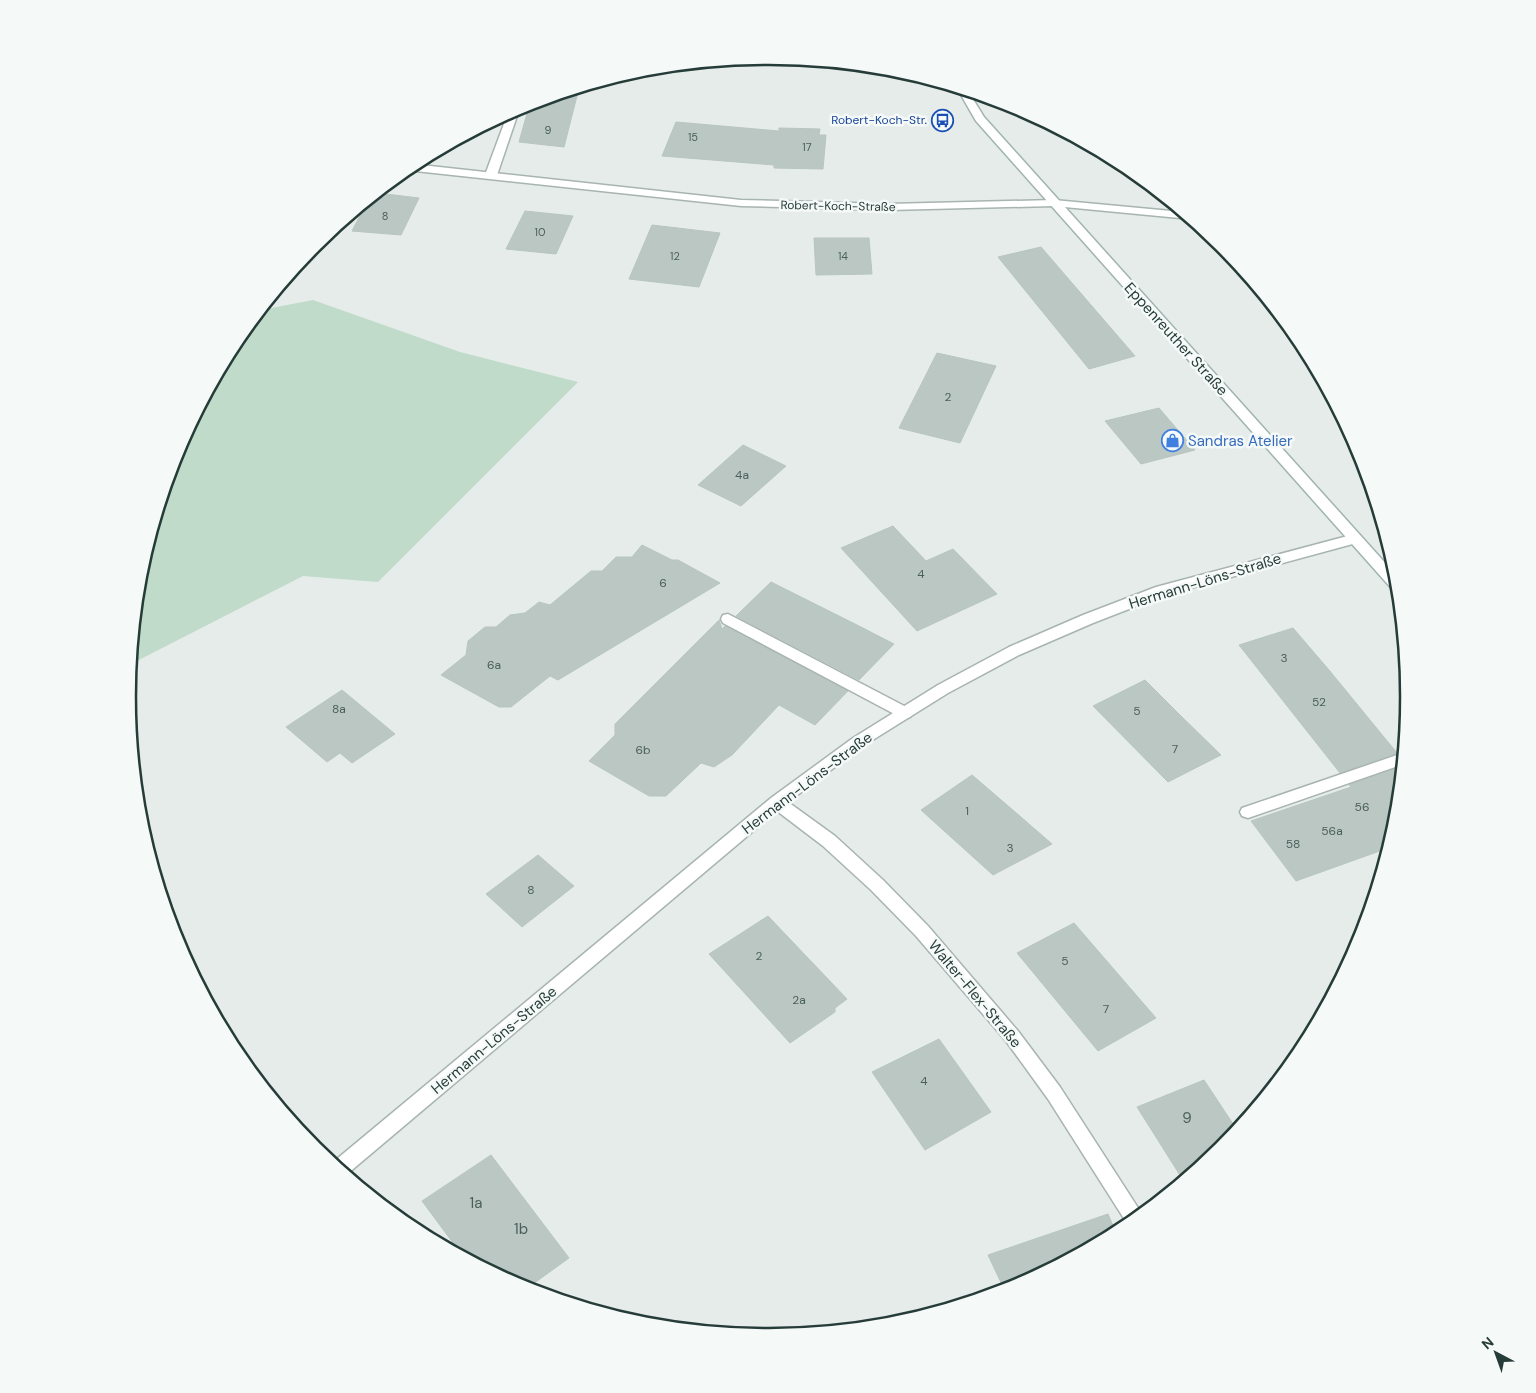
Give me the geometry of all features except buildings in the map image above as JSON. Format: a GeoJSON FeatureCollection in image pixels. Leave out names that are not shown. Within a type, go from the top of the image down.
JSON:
{"type":"FeatureCollection","features":[{"type":"Feature","properties":{"kind":"street","name":"Eppenreuther Straße"},"geometry":{"type":"LineString","coordinates":[[966,98],[980,120],[1387,574]]}},
{"type":"Feature","properties":{"kind":"street"},"geometry":{"type":"LineString","coordinates":[[491,175],[510,120]]}},
{"type":"Feature","properties":{"kind":"street","name":"Robert-Koch-Straße"},"geometry":{"type":"LineString","coordinates":[[422,168],[741,203],[889,207],[1054,203],[1176,215]]}},
{"type":"Feature","properties":{"kind":"street","name":"Hermann-Löns-Straße"},"geometry":{"type":"LineString","coordinates":[[345,1164],[777,802],[858,742],[943,689],[1014,651],[1088,619],[1161,591],[1355,539]]}},
{"type":"Feature","properties":{"kind":"street"},"geometry":{"type":"LineString","coordinates":[[728,619],[905,713]]}},
{"type":"Feature","properties":{"kind":"street"},"geometry":{"type":"LineString","coordinates":[[1248,812],[1396,761]]}},
{"type":"Feature","properties":{"kind":"street","name":"Walter-Flex-Straße"},"geometry":{"type":"LineString","coordinates":[[777,802],[829,841],[877,885],[922,931],[1012,1036],[1054,1093],[1131,1213]]}},
{"type":"Feature","properties":{"kind":"green space"},"geometry":{"type":"Polygon","coordinates":[[[313,300],[460,352],[578,382],[378,582],[303,576],[138,661],[142,614],[149,573],[158,533],[170,494],[202,417],[221,381],[270,308],[313,300]]]}},
{"type":"Feature","properties":{"kind":"place","name":"Robert-Koch-Str."},"geometry":{"type":"Point","coordinates":[943,120]}},
{"type":"Feature","properties":{"kind":"place","name":"Sandras Atelier"},"geometry":{"type":"Point","coordinates":[1172,441]}}]}
